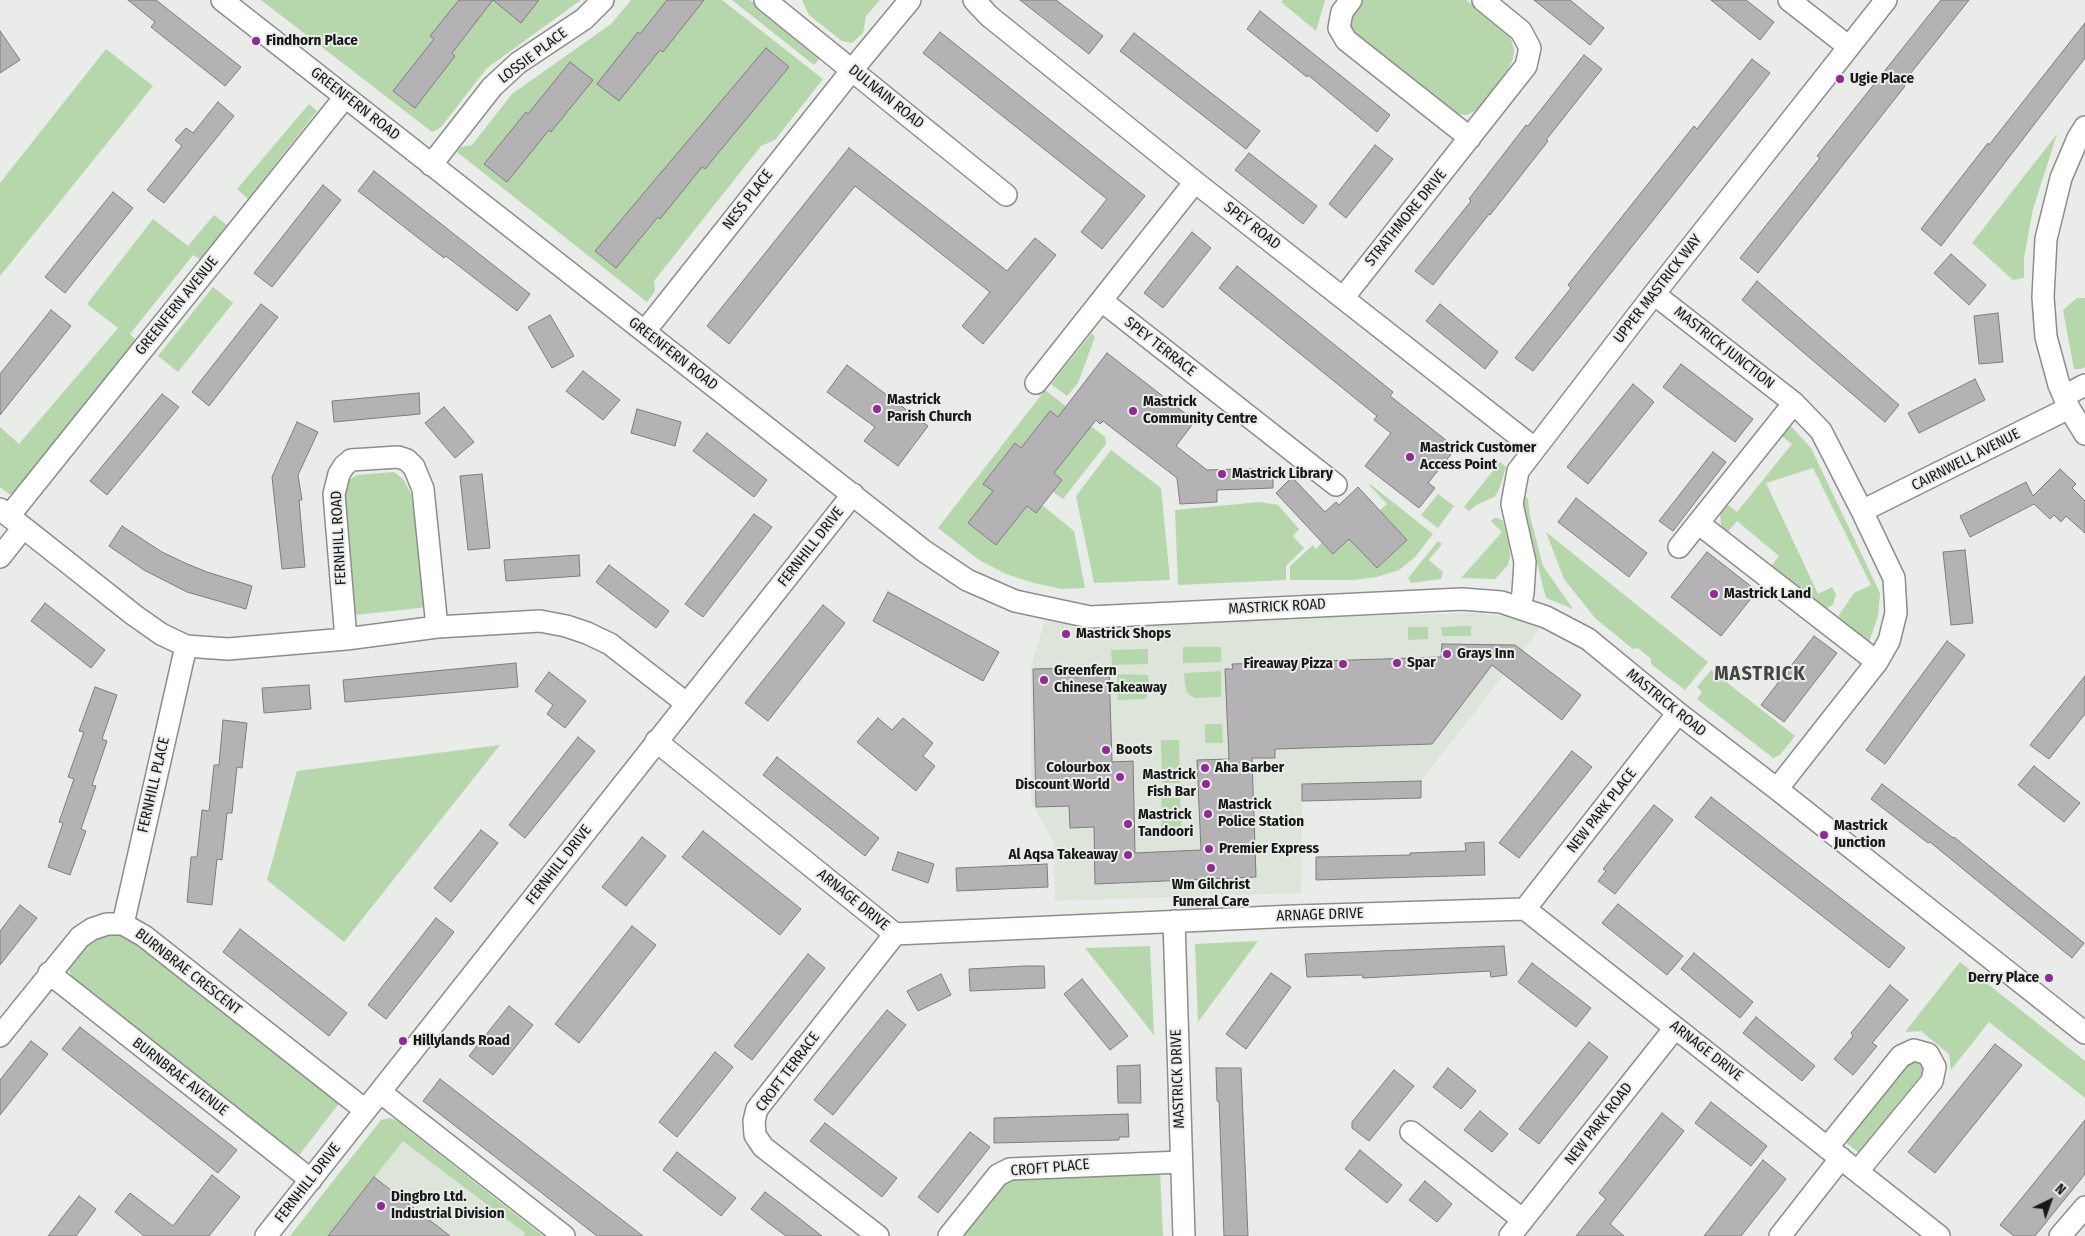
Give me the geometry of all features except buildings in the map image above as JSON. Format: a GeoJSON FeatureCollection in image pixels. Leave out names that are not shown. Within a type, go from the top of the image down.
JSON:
{"type":"FeatureCollection","features":[{"type":"Feature","properties":{"kind":"street","name":"GREENFERN ROAD"},"geometry":{"type":"LineString","coordinates":[[222,0],[949,569],[967,580],[1015,601],[1090,617],[1164,614]]}},
{"type":"Feature","properties":{"kind":"street","name":"LOSSIE PLACE"},"geometry":{"type":"LineString","coordinates":[[431,165],[492,87],[518,63],[584,19],[602,0]]}},
{"type":"Feature","properties":{"kind":"street","name":"DULNAIN ROAD"},"geometry":{"type":"LineString","coordinates":[[765,0],[1006,195]]}},
{"type":"Feature","properties":{"kind":"street","name":"NESS PLACE"},"geometry":{"type":"LineString","coordinates":[[644,331],[910,0]]}},
{"type":"Feature","properties":{"kind":"street","name":"SPEY ROAD"},"geometry":{"type":"LineString","coordinates":[[974,0],[989,16],[1195,182],[1534,448]]}},
{"type":"Feature","properties":{"kind":"street"},"geometry":{"type":"LineString","coordinates":[[1351,0],[1342,12],[1339,28],[1346,40],[1470,138]]}},
{"type":"Feature","properties":{"kind":"street","name":"STRATHMORE DRIVE"},"geometry":{"type":"LineString","coordinates":[[1343,298],[1526,66],[1530,48],[1521,32],[1483,0]]}},
{"type":"Feature","properties":{"kind":"street"},"geometry":{"type":"LineString","coordinates":[[1790,0],[1849,47]]}},
{"type":"Feature","properties":{"kind":"street","name":"UPPER MASTRICK WAY"},"geometry":{"type":"LineString","coordinates":[[1520,608],[1525,562],[1512,504],[1518,471],[1654,294],[1886,0]]}},
{"type":"Feature","properties":{"kind":"street","name":"GREENFERN AVENUE"},"geometry":{"type":"LineString","coordinates":[[11,518],[345,96]]}},
{"type":"Feature","properties":{"kind":"street"},"geometry":{"type":"LineString","coordinates":[[2076,415],[2046,337],[2043,297],[2046,239],[2061,178],[2078,138],[2085,127]]}},
{"type":"Feature","properties":{"kind":"street"},"geometry":{"type":"LineString","coordinates":[[1036,383],[1195,182]]}},
{"type":"Feature","properties":{"kind":"street","name":"MASTRICK JUNCTION"},"geometry":{"type":"LineString","coordinates":[[1654,294],[1794,403],[1821,431],[1894,578],[1896,612],[1889,641],[1877,662],[1777,789]]}},
{"type":"Feature","properties":{"kind":"street","name":"SPEY TERRACE"},"geometry":{"type":"LineString","coordinates":[[1102,301],[1336,486]]}},
{"type":"Feature","properties":{"kind":"street","name":"CAIRNWELL AVENUE"},"geometry":{"type":"LineString","coordinates":[[1862,511],[2076,415],[2085,385]]}},
{"type":"Feature","properties":{"kind":"street"},"geometry":{"type":"LineString","coordinates":[[1679,547],[1794,403]]}},
{"type":"Feature","properties":{"kind":"street","name":"FERNHILL ROAD"},"geometry":{"type":"LineString","coordinates":[[346,639],[334,494],[339,474],[351,460],[398,456],[407,460],[414,467],[423,489],[437,627]]}},
{"type":"Feature","properties":{"kind":"street","name":"FERNHILL DRIVE"},"geometry":{"type":"LineString","coordinates":[[266,1236],[853,494]]}},
{"type":"Feature","properties":{"kind":"street"},"geometry":{"type":"LineString","coordinates":[[0,557],[11,518],[134,616],[161,634],[186,646],[228,650],[346,639],[437,627],[540,621],[566,626],[610,644],[686,704]]}},
{"type":"Feature","properties":{"kind":"street"},"geometry":{"type":"LineString","coordinates":[[1698,522],[1877,662]]}},
{"type":"Feature","properties":{"kind":"street","name":"MASTRICK ROAD"},"geometry":{"type":"LineString","coordinates":[[1164,614],[1462,599],[1501,602],[1546,617],[1580,634],[2085,1033]]}},
{"type":"Feature","properties":{"kind":"street","name":"FERNHILL PLACE"},"geometry":{"type":"LineString","coordinates":[[122,924],[186,646]]}},
{"type":"Feature","properties":{"kind":"street","name":"NEW PARK PLACE"},"geometry":{"type":"LineString","coordinates":[[1525,909],[1678,713]]}},
{"type":"Feature","properties":{"kind":"street","name":"ARNAGE DRIVE"},"geometry":{"type":"LineString","coordinates":[[656,741],[895,934],[1448,910],[1525,909],[1939,1236]]}},
{"type":"Feature","properties":{"kind":"street","name":"MASTRICK DRIVE"},"geometry":{"type":"LineString","coordinates":[[1174,922],[1184,1236]]}},
{"type":"Feature","properties":{"kind":"street","name":"BURNBRAE CRESCENT"},"geometry":{"type":"LineString","coordinates":[[0,1036],[80,937],[92,929],[107,924],[122,924],[144,936],[365,1110]]}},
{"type":"Feature","properties":{"kind":"street","name":"CROFT TERRACE"},"geometry":{"type":"LineString","coordinates":[[878,1236],[763,1147],[756,1135],[754,1121],[756,1109],[895,934]]}},
{"type":"Feature","properties":{"kind":"street","name":"BURNBRAE AVENUE"},"geometry":{"type":"LineString","coordinates":[[50,973],[310,1180]]}},
{"type":"Feature","properties":{"kind":"street","name":"NEW PARK ROAD"},"geometry":{"type":"LineString","coordinates":[[1510,1236],[1675,1028]]}},
{"type":"Feature","properties":{"kind":"street"},"geometry":{"type":"LineString","coordinates":[[1780,1236],[1834,1153],[1902,1056],[1914,1050],[1928,1054],[1935,1067],[1932,1081],[1858,1172]]}},
{"type":"Feature","properties":{"kind":"street"},"geometry":{"type":"LineString","coordinates":[[380,1092],[564,1236]]}},
{"type":"Feature","properties":{"kind":"street"},"geometry":{"type":"LineString","coordinates":[[1412,1132],[1524,1220]]}},
{"type":"Feature","properties":{"kind":"street","name":"CROFT PLACE"},"geometry":{"type":"LineString","coordinates":[[949,1236],[998,1175],[1010,1169],[1181,1162]]}},
{"type":"Feature","properties":{"kind":"street"},"geometry":{"type":"LineString","coordinates":[[2060,1236],[2085,1207]]}},
{"type":"Feature","properties":{"kind":"shaded area"},"geometry":{"type":"Polygon","coordinates":[[[1473,613],[1510,617],[1540,628],[1421,781],[1302,784],[1301,893],[1055,901],[1054,842],[1031,802],[1031,667],[1045,620],[1101,631],[1126,630],[1182,621],[1473,613]]]}},
{"type":"Feature","properties":{"kind":"shaded area"},"geometry":{"type":"Polygon","coordinates":[[[410,1132],[543,1236],[328,1236],[410,1132]]]}},
{"type":"Feature","properties":{"kind":"green space"},"geometry":{"type":"Polygon","coordinates":[[[261,0],[581,0],[487,68],[441,127],[432,132],[261,0]]]}},
{"type":"Feature","properties":{"kind":"green space"},"geometry":{"type":"Polygon","coordinates":[[[631,0],[722,0],[823,79],[775,140],[761,146],[654,281],[655,291],[647,302],[457,152],[461,147],[472,145],[512,94],[611,24],[631,0]]]}},
{"type":"Feature","properties":{"kind":"green space"},"geometry":{"type":"Polygon","coordinates":[[[732,0],[750,0],[821,57],[814,65],[732,0]]]}},
{"type":"Feature","properties":{"kind":"green space"},"geometry":{"type":"Polygon","coordinates":[[[802,0],[880,0],[866,16],[863,33],[852,43],[842,41],[809,15],[802,0]]]}},
{"type":"Feature","properties":{"kind":"green space"},"geometry":{"type":"Polygon","coordinates":[[[1283,0],[1325,0],[1316,31],[1281,2],[1283,0]]]}},
{"type":"Feature","properties":{"kind":"green space"},"geometry":{"type":"Polygon","coordinates":[[[1361,0],[1466,0],[1510,36],[1514,49],[1513,59],[1508,69],[1477,110],[1467,115],[1455,114],[1355,34],[1349,23],[1352,11],[1361,0]]]}},
{"type":"Feature","properties":{"kind":"green space"},"geometry":{"type":"Polygon","coordinates":[[[106,49],[153,86],[0,276],[0,183],[106,49]]]}},
{"type":"Feature","properties":{"kind":"green space"},"geometry":{"type":"Polygon","coordinates":[[[309,104],[317,111],[248,199],[237,189],[309,104]]]}},
{"type":"Feature","properties":{"kind":"green space"},"geometry":{"type":"Polygon","coordinates":[[[2057,134],[2033,209],[2024,258],[2024,278],[2013,280],[1972,243],[2057,134]]]}},
{"type":"Feature","properties":{"kind":"green space"},"geometry":{"type":"Polygon","coordinates":[[[214,215],[227,225],[201,260],[193,255],[130,334],[137,341],[19,494],[9,494],[0,487],[0,427],[19,444],[118,328],[87,304],[153,219],[188,246],[214,215]]]}},
{"type":"Feature","properties":{"kind":"green space"},"geometry":{"type":"Polygon","coordinates":[[[213,287],[233,303],[178,372],[158,356],[213,287]]]}},
{"type":"Feature","properties":{"kind":"green space"},"geometry":{"type":"Polygon","coordinates":[[[2077,298],[2085,298],[2085,367],[2081,369],[2074,369],[2063,310],[2077,298]]]}},
{"type":"Feature","properties":{"kind":"green space"},"geometry":{"type":"Polygon","coordinates":[[[1092,333],[1095,337],[1078,383],[1067,396],[1051,384],[1092,333]]]}},
{"type":"Feature","properties":{"kind":"green space"},"geometry":{"type":"Polygon","coordinates":[[[1045,390],[1105,437],[1106,444],[1063,499],[1053,492],[1062,480],[1054,473],[1083,436],[1050,411],[1021,448],[1015,443],[983,484],[993,491],[968,523],[996,545],[1027,506],[1042,505],[1074,531],[1085,588],[1062,589],[1006,574],[979,560],[938,528],[1045,390]]]}},
{"type":"Feature","properties":{"kind":"green space"},"geometry":{"type":"Polygon","coordinates":[[[1789,424],[1811,448],[1880,593],[1878,616],[1869,642],[1860,639],[1841,623],[1839,615],[1854,593],[1871,585],[1813,468],[1766,483],[1818,594],[1832,587],[1836,594],[1833,605],[1822,610],[1769,569],[1779,556],[1737,521],[1726,534],[1721,525],[1720,513],[1724,502],[1737,512],[1792,444],[1779,434],[1789,424]]]}},
{"type":"Feature","properties":{"kind":"green space"},"geometry":{"type":"Polygon","coordinates":[[[1111,450],[1161,488],[1170,580],[1094,583],[1076,496],[1111,450]]]}},
{"type":"Feature","properties":{"kind":"green space"},"geometry":{"type":"Polygon","coordinates":[[[1500,462],[1506,467],[1498,492],[1494,497],[1476,505],[1469,511],[1464,507],[1500,462]]]}},
{"type":"Feature","properties":{"kind":"green space"},"geometry":{"type":"Polygon","coordinates":[[[394,472],[404,480],[411,494],[428,607],[355,615],[342,494],[346,482],[357,475],[394,472]]]}},
{"type":"Feature","properties":{"kind":"green space"},"geometry":{"type":"Polygon","coordinates":[[[1370,484],[1433,534],[1415,557],[1399,570],[1377,577],[1354,580],[1290,580],[1290,566],[1313,545],[1316,549],[1322,542],[1333,554],[1363,526],[1358,548],[1377,568],[1407,540],[1380,510],[1387,504],[1370,484]]]}},
{"type":"Feature","properties":{"kind":"green space"},"geometry":{"type":"Polygon","coordinates":[[[1438,494],[1454,506],[1438,528],[1421,515],[1438,494]]]}},
{"type":"Feature","properties":{"kind":"green space"},"geometry":{"type":"Polygon","coordinates":[[[1524,495],[1528,499],[1530,516],[1543,566],[1573,609],[1546,598],[1524,512],[1524,495]]]}},
{"type":"Feature","properties":{"kind":"green space"},"geometry":{"type":"Polygon","coordinates":[[[1260,502],[1278,505],[1299,529],[1293,536],[1304,548],[1286,566],[1286,580],[1178,585],[1175,510],[1260,502]]]}},
{"type":"Feature","properties":{"kind":"green space"},"geometry":{"type":"Polygon","coordinates":[[[1494,518],[1503,521],[1509,545],[1510,556],[1508,565],[1495,579],[1461,578],[1502,532],[1491,521],[1494,518]]]}},
{"type":"Feature","properties":{"kind":"green space"},"geometry":{"type":"Polygon","coordinates":[[[1546,532],[1708,662],[1685,690],[1651,664],[1651,659],[1638,648],[1633,649],[1595,618],[1564,579],[1546,532]]]}},
{"type":"Feature","properties":{"kind":"green space"},"geometry":{"type":"Polygon","coordinates":[[[1438,541],[1442,544],[1429,560],[1443,572],[1441,579],[1411,583],[1408,578],[1438,541]]]}},
{"type":"Feature","properties":{"kind":"green space"},"geometry":{"type":"Polygon","coordinates":[[[1471,626],[1471,636],[1442,636],[1441,627],[1471,626]]]}},
{"type":"Feature","properties":{"kind":"green space"},"geometry":{"type":"Polygon","coordinates":[[[1408,627],[1428,627],[1428,639],[1408,640],[1408,627]]]}},
{"type":"Feature","properties":{"kind":"green space"},"geometry":{"type":"Polygon","coordinates":[[[1183,647],[1221,647],[1221,662],[1183,663],[1183,647]]]}},
{"type":"Feature","properties":{"kind":"green space"},"geometry":{"type":"Polygon","coordinates":[[[1148,649],[1148,664],[1112,665],[1111,650],[1148,649]]]}},
{"type":"Feature","properties":{"kind":"green space"},"geometry":{"type":"Polygon","coordinates":[[[1711,670],[1795,736],[1780,755],[1773,758],[1697,699],[1702,692],[1697,687],[1711,670]]]}},
{"type":"Feature","properties":{"kind":"green space"},"geometry":{"type":"Polygon","coordinates":[[[1221,671],[1221,697],[1196,698],[1186,691],[1184,673],[1221,671]]]}},
{"type":"Feature","properties":{"kind":"green space"},"geometry":{"type":"Polygon","coordinates":[[[1117,674],[1148,675],[1150,689],[1145,699],[1118,700],[1117,674]]]}},
{"type":"Feature","properties":{"kind":"green space"},"geometry":{"type":"Polygon","coordinates":[[[1205,724],[1222,724],[1223,743],[1205,743],[1205,724]]]}},
{"type":"Feature","properties":{"kind":"green space"},"geometry":{"type":"Polygon","coordinates":[[[1161,740],[1179,740],[1180,783],[1162,783],[1161,740]]]}},
{"type":"Feature","properties":{"kind":"green space"},"geometry":{"type":"Polygon","coordinates":[[[500,745],[344,942],[267,880],[297,771],[500,745]]]}},
{"type":"Feature","properties":{"kind":"green space"},"geometry":{"type":"Polygon","coordinates":[[[1161,796],[1180,796],[1182,837],[1162,838],[1161,796]]]}},
{"type":"Feature","properties":{"kind":"green space"},"geometry":{"type":"Polygon","coordinates":[[[108,933],[125,935],[139,943],[340,1102],[297,1158],[75,982],[67,967],[84,944],[108,933]]]}},
{"type":"Feature","properties":{"kind":"green space"},"geometry":{"type":"Polygon","coordinates":[[[1258,941],[1198,1022],[1195,944],[1258,941]]]}},
{"type":"Feature","properties":{"kind":"green space"},"geometry":{"type":"Polygon","coordinates":[[[1150,946],[1154,1035],[1085,948],[1150,946]]]}},
{"type":"Feature","properties":{"kind":"green space"},"geometry":{"type":"Polygon","coordinates":[[[1960,962],[2085,1061],[2085,1098],[1989,1022],[1951,1070],[1949,1054],[1921,1031],[1905,1032],[1960,962]]]}},
{"type":"Feature","properties":{"kind":"green space"},"geometry":{"type":"Polygon","coordinates":[[[1919,1060],[1923,1067],[1922,1074],[1859,1153],[1843,1140],[1905,1061],[1919,1060]]]}},
{"type":"Feature","properties":{"kind":"green space"},"geometry":{"type":"Polygon","coordinates":[[[390,1118],[397,1121],[543,1236],[523,1236],[525,1233],[403,1141],[328,1236],[290,1236],[381,1120],[390,1118]]]}},
{"type":"Feature","properties":{"kind":"green space"},"geometry":{"type":"Polygon","coordinates":[[[1160,1172],[1163,1236],[960,1236],[1004,1182],[1014,1177],[1160,1172]]]}},
{"type":"Feature","properties":{"kind":"place","name":"Findhorn Place"},"geometry":{"type":"Point","coordinates":[256,41]}},
{"type":"Feature","properties":{"kind":"place","name":"Ugie Place"},"geometry":{"type":"Point","coordinates":[1840,79]}},
{"type":"Feature","properties":{"kind":"place","name":"Mastrick Parish Church"},"geometry":{"type":"Point","coordinates":[877,409]}},
{"type":"Feature","properties":{"kind":"place","name":"Mastrick Community Centre"},"geometry":{"type":"Point","coordinates":[1133,411]}},
{"type":"Feature","properties":{"kind":"place","name":"Mastrick Customer Access Point"},"geometry":{"type":"Point","coordinates":[1410,457]}},
{"type":"Feature","properties":{"kind":"place","name":"Mastrick Library"},"geometry":{"type":"Point","coordinates":[1222,474]}},
{"type":"Feature","properties":{"kind":"place","name":"Mastrick Land"},"geometry":{"type":"Point","coordinates":[1714,594]}},
{"type":"Feature","properties":{"kind":"place","name":"Mastrick Shops"},"geometry":{"type":"Point","coordinates":[1066,634]}},
{"type":"Feature","properties":{"kind":"place","name":"Grays Inn"},"geometry":{"type":"Point","coordinates":[1447,654]}},
{"type":"Feature","properties":{"kind":"place","name":"Spar"},"geometry":{"type":"Point","coordinates":[1397,663]}},
{"type":"Feature","properties":{"kind":"place","name":"Fireaway Pizza"},"geometry":{"type":"Point","coordinates":[1343,664]}},
{"type":"Feature","properties":{"kind":"place","name":"Greenfern Chinese Takeaway"},"geometry":{"type":"Point","coordinates":[1044,680]}},
{"type":"Feature","properties":{"kind":"place","name":"Boots"},"geometry":{"type":"Point","coordinates":[1106,750]}},
{"type":"Feature","properties":{"kind":"place","name":"Aha Barber"},"geometry":{"type":"Point","coordinates":[1205,768]}},
{"type":"Feature","properties":{"kind":"place","name":"Colourbox Discount World"},"geometry":{"type":"Point","coordinates":[1120,777]}},
{"type":"Feature","properties":{"kind":"place","name":"Mastrick Fish Bar"},"geometry":{"type":"Point","coordinates":[1206,784]}},
{"type":"Feature","properties":{"kind":"place","name":"Mastrick Police Station"},"geometry":{"type":"Point","coordinates":[1208,814]}},
{"type":"Feature","properties":{"kind":"place","name":"Mastrick Tandoori"},"geometry":{"type":"Point","coordinates":[1128,824]}},
{"type":"Feature","properties":{"kind":"place","name":"Mastrick Junction"},"geometry":{"type":"Point","coordinates":[1824,835]}},
{"type":"Feature","properties":{"kind":"place","name":"Premier Express"},"geometry":{"type":"Point","coordinates":[1209,849]}},
{"type":"Feature","properties":{"kind":"place","name":"Al Aqsa Takeaway"},"geometry":{"type":"Point","coordinates":[1128,855]}},
{"type":"Feature","properties":{"kind":"place","name":"Wm Gilchrist Funeral Care"},"geometry":{"type":"Point","coordinates":[1211,868]}},
{"type":"Feature","properties":{"kind":"place","name":"Derry Place"},"geometry":{"type":"Point","coordinates":[2049,978]}},
{"type":"Feature","properties":{"kind":"place","name":"Hillylands Road"},"geometry":{"type":"Point","coordinates":[403,1041]}},
{"type":"Feature","properties":{"kind":"place","name":"Dingbro Ltd. Industrial Division"},"geometry":{"type":"Point","coordinates":[381,1206]}},
{"type":"Feature","properties":{"kind":"district","name":"MASTRICK"},"geometry":{"type":"Point","coordinates":[1760,674]}}]}
